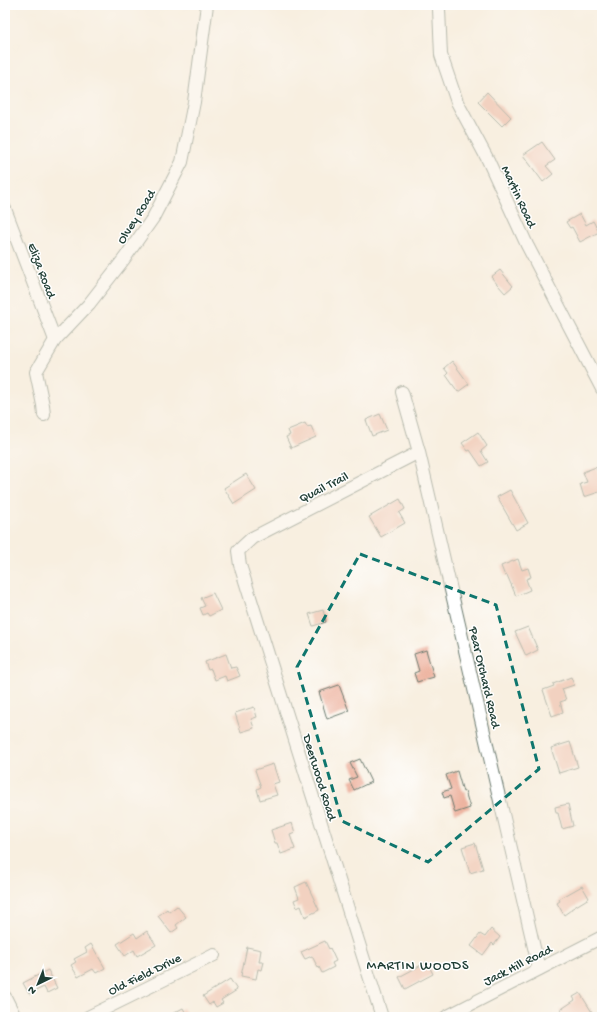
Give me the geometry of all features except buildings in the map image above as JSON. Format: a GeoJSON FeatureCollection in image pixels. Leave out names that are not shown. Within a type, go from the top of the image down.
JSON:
{"type":"FeatureCollection","features":[{"type":"Feature","properties":{"kind":"street","name":"Olvey Road"},"geometry":{"type":"LineString","coordinates":[[44,415],[36,372],[55,340],[89,304],[124,259],[153,218],[182,162],[194,102],[207,5]]}},
{"type":"Feature","properties":{"kind":"street","name":"Martin Road"},"geometry":{"type":"LineString","coordinates":[[438,7],[441,55],[457,102],[488,160],[527,245],[602,389]]}},
{"type":"Feature","properties":{"kind":"street","name":"Eliza Road"},"geometry":{"type":"LineString","coordinates":[[5,209],[55,340]]}},
{"type":"Feature","properties":{"kind":"street","name":"Pear Orchard Road"},"geometry":{"type":"LineString","coordinates":[[402,392],[419,452],[539,969]]}},
{"type":"Feature","properties":{"kind":"street","name":"Quail Trail"},"geometry":{"type":"LineString","coordinates":[[242,547],[252,538],[419,452]]}},
{"type":"Feature","properties":{"kind":"street","name":"Deerwood Road"},"geometry":{"type":"LineString","coordinates":[[242,547],[238,551],[240,565],[382,1017]]}},
{"type":"Feature","properties":{"kind":"street","name":"Jack Hill Road"},"geometry":{"type":"LineString","coordinates":[[446,1017],[602,938]]}},
{"type":"Feature","properties":{"kind":"street","name":"Old Field Drive"},"geometry":{"type":"LineString","coordinates":[[88,1017],[214,955]]}},
{"type":"Feature","properties":{"kind":"street"},"geometry":{"type":"LineString","coordinates":[[5,997],[15,1017]]}},
{"type":"Feature","properties":{"kind":"highlighted area"},"geometry":{"type":"Polygon","coordinates":[[[360,554],[496,605],[539,769],[428,862],[342,821],[297,667],[360,554]]]}},
{"type":"Feature","properties":{"kind":"district","name":"MARTIN WOODS"},"geometry":{"type":"Point","coordinates":[418,964]}}]}
